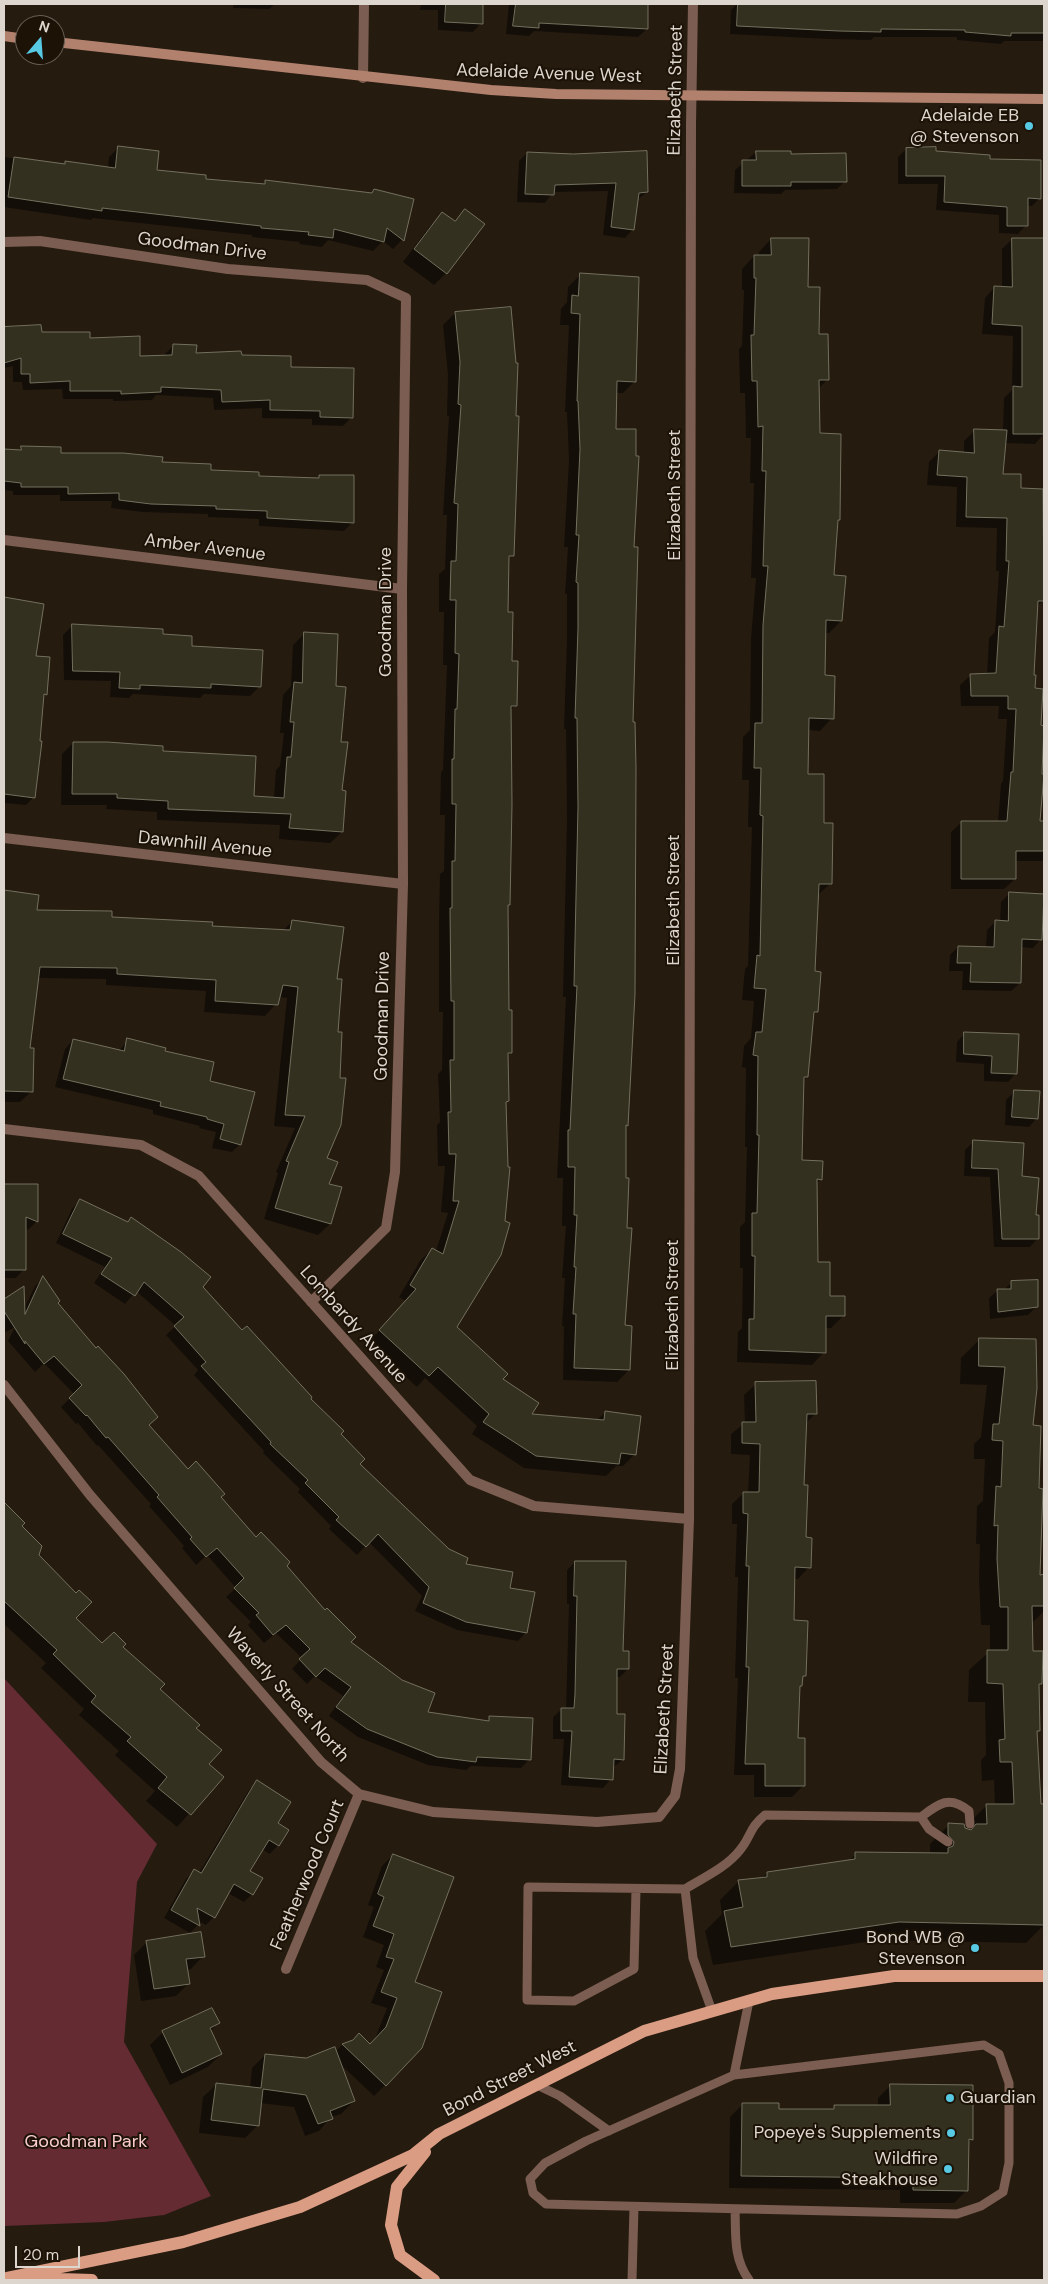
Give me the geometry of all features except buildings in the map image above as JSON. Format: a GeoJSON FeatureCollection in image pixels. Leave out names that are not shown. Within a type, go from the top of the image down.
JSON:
{"type":"FeatureCollection","features":[{"type":"Feature","properties":{"kind":"main road","name":"Adelaide Avenue West"},"geometry":{"type":"LineString","coordinates":[[65,43],[436,86],[556,94],[1044,100]]}},
{"type":"Feature","properties":{"kind":"main road","name":"Bond Street West"},"geometry":{"type":"LineString","coordinates":[[5,2278],[182,2242],[300,2207],[413,2155],[439,2134],[644,2031],[712,2011],[772,1994],[894,1976],[1044,1976]]}},
{"type":"Feature","properties":{"kind":"main road"},"geometry":{"type":"LineString","coordinates":[[434,2280],[400,2255],[391,2225],[397,2187],[439,2134]]}},
{"type":"Feature","properties":{"kind":"main road"},"geometry":{"type":"LineString","coordinates":[[5,2278],[92,2280]]}},
{"type":"Feature","properties":{"kind":"street"},"geometry":{"type":"LineString","coordinates":[[363,78],[364,4]]}},
{"type":"Feature","properties":{"kind":"street","name":"Elizabeth Street"},"geometry":{"type":"LineString","coordinates":[[675,1796],[680,1769],[689,1519],[693,4]]}},
{"type":"Feature","properties":{"kind":"street","name":"Goodman Drive"},"geometry":{"type":"LineString","coordinates":[[4,242],[40,241],[228,269],[367,280],[406,298],[402,589],[403,884],[395,1172],[386,1228],[311,1302]]}},
{"type":"Feature","properties":{"kind":"street","name":"Amber Avenue"},"geometry":{"type":"LineString","coordinates":[[4,540],[402,589]]}},
{"type":"Feature","properties":{"kind":"street","name":"Dawnhill Avenue"},"geometry":{"type":"LineString","coordinates":[[4,838],[403,884]]}},
{"type":"Feature","properties":{"kind":"street","name":"Lombardy Avenue"},"geometry":{"type":"LineString","coordinates":[[4,1129],[141,1145],[199,1176],[470,1480],[534,1506],[689,1519]]}},
{"type":"Feature","properties":{"kind":"street","name":"Waverly Street North"},"geometry":{"type":"LineString","coordinates":[[4,1385],[90,1495],[321,1762],[360,1794],[433,1812],[597,1822],[659,1817],[675,1796]]}},
{"type":"Feature","properties":{"kind":"street","name":"Featherwood Court"},"geometry":{"type":"LineString","coordinates":[[286,1969],[360,1794]]}},
{"type":"Feature","properties":{"kind":"lane"},"geometry":{"type":"LineString","coordinates":[[636,1889],[634,1969],[574,2001],[527,2000],[528,1887],[685,1889],[726,1864],[740,1850],[754,1824],[765,1815],[921,1817],[934,1806],[947,1801],[960,1804],[968,1811],[970,1824]]}},
{"type":"Feature","properties":{"kind":"lane"},"geometry":{"type":"LineString","coordinates":[[921,1817],[929,1829],[948,1842]]}},
{"type":"Feature","properties":{"kind":"lane"},"geometry":{"type":"LineString","coordinates":[[685,1889],[693,1958],[712,2011]]}},
{"type":"Feature","properties":{"kind":"lane"},"geometry":{"type":"LineString","coordinates":[[734,2075],[748,2001]]}},
{"type":"Feature","properties":{"kind":"lane"},"geometry":{"type":"LineString","coordinates":[[984,2045],[999,2054],[1010,2084],[1009,2164],[1003,2192],[981,2206],[957,2214],[546,2204],[532,2193],[530,2179],[545,2164],[586,2141],[734,2075],[984,2045]]}},
{"type":"Feature","properties":{"kind":"lane"},"geometry":{"type":"LineString","coordinates":[[537,2084],[560,2096],[609,2131]]}},
{"type":"Feature","properties":{"kind":"lane"},"geometry":{"type":"LineString","coordinates":[[632,2280],[634,2207]]}},
{"type":"Feature","properties":{"kind":"lane"},"geometry":{"type":"LineString","coordinates":[[735,2209],[736,2254],[741,2269],[749,2280]]}},
{"type":"Feature","properties":{"kind":"green space","name":"Goodman Park"},"geometry":{"type":"Polygon","coordinates":[[[4,1678],[157,1844],[137,1882],[124,2042],[211,2196],[164,2215],[104,2222],[4,2226],[4,1678]]]}},
{"type":"Feature","properties":{"kind":"place","name":"Adelaide EB @ Stevenson"},"geometry":{"type":"Point","coordinates":[1029,126]}},
{"type":"Feature","properties":{"kind":"place","name":"Bond WB @ Stevenson"},"geometry":{"type":"Point","coordinates":[975,1948]}},
{"type":"Feature","properties":{"kind":"place","name":"Guardian"},"geometry":{"type":"Point","coordinates":[950,2098]}},
{"type":"Feature","properties":{"kind":"place","name":"Popeye's Supplements"},"geometry":{"type":"Point","coordinates":[951,2133]}},
{"type":"Feature","properties":{"kind":"place","name":"Wildfire Steakhouse"},"geometry":{"type":"Point","coordinates":[948,2169]}}]}
